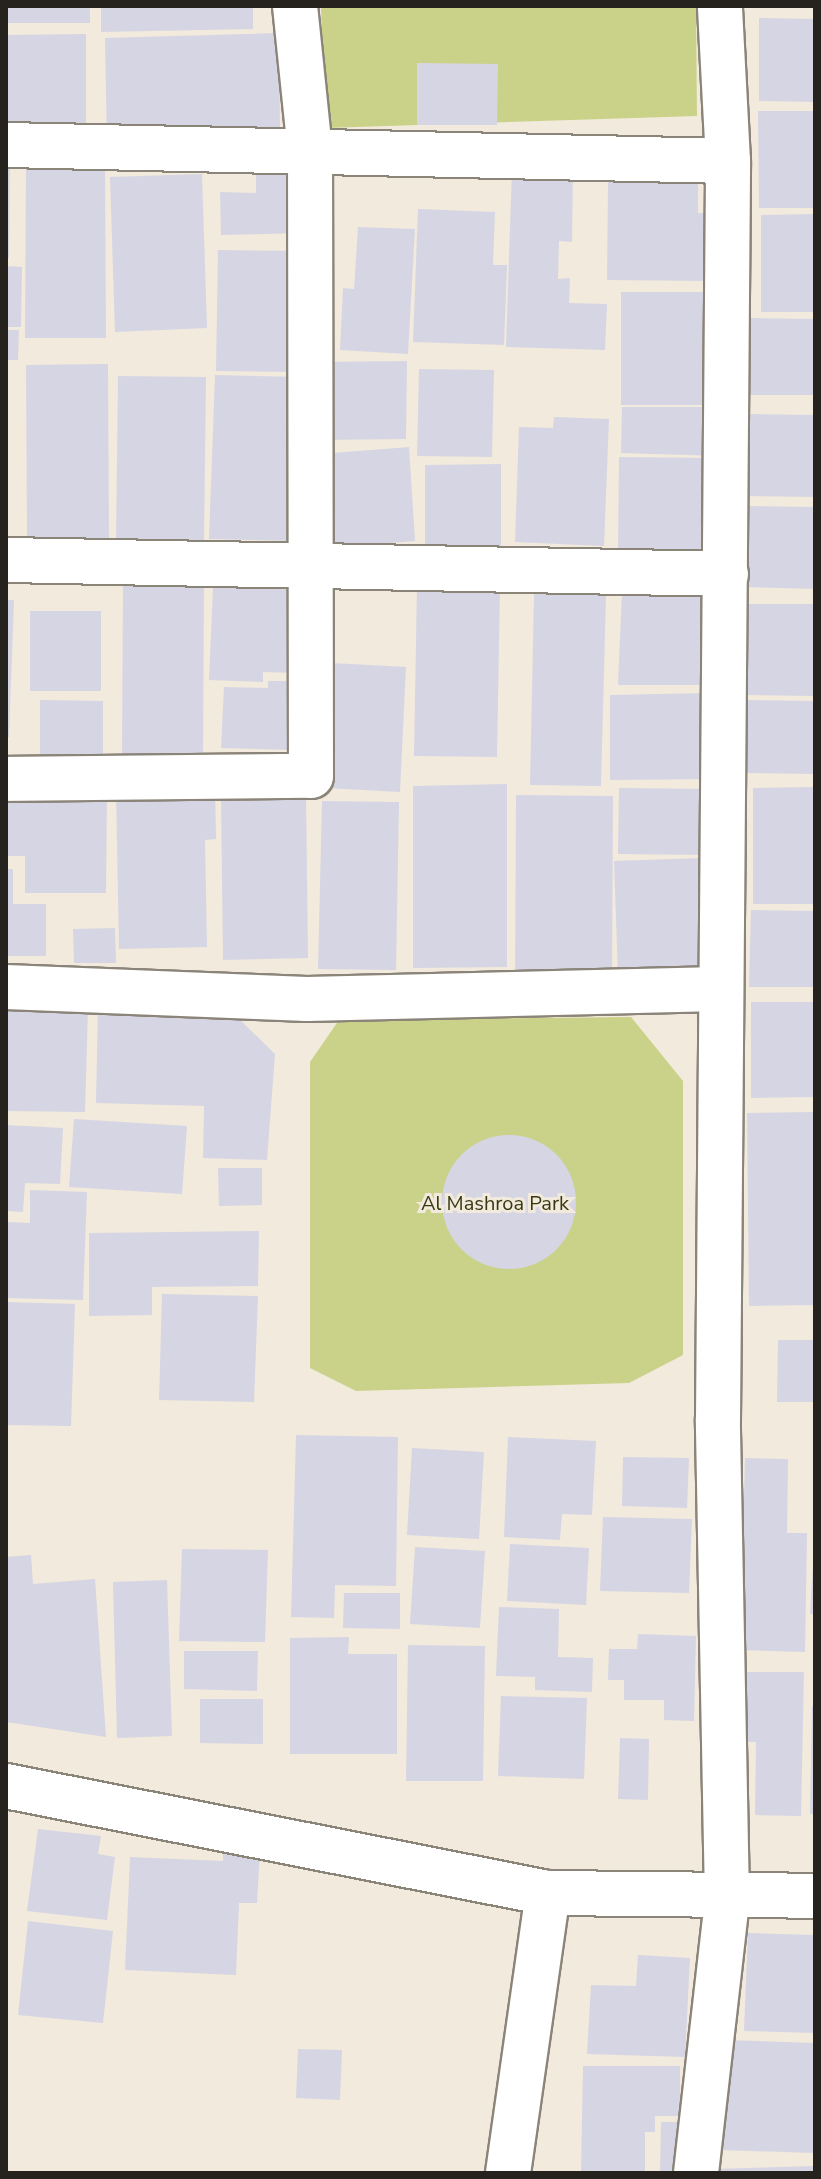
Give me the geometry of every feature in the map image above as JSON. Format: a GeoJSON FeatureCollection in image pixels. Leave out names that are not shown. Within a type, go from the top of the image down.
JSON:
{"type":"FeatureCollection","features":[{"type":"Feature","properties":{"kind":"street"},"geometry":{"type":"LineString","coordinates":[[6,779],[311,776],[310,151],[295,6]]}},
{"type":"Feature","properties":{"kind":"street"},"geometry":{"type":"LineString","coordinates":[[696,2173],[727,1899],[719,989],[726,574],[728,161],[720,6]]}},
{"type":"Feature","properties":{"kind":"street"},"geometry":{"type":"LineString","coordinates":[[6,145],[728,161]]}},
{"type":"Feature","properties":{"kind":"street"},"geometry":{"type":"LineString","coordinates":[[6,560],[726,574]]}},
{"type":"Feature","properties":{"kind":"street"},"geometry":{"type":"LineString","coordinates":[[6,987],[307,999],[719,989]]}},
{"type":"Feature","properties":{"kind":"street"},"geometry":{"type":"LineString","coordinates":[[6,1786],[548,1893],[727,1899],[815,1896]]}},
{"type":"Feature","properties":{"kind":"street"},"geometry":{"type":"LineString","coordinates":[[508,2173],[548,1893]]}},
{"type":"Feature","properties":{"kind":"green space"},"geometry":{"type":"Polygon","coordinates":[[[321,6],[696,6],[697,116],[325,128],[321,6]]]}},
{"type":"Feature","properties":{"kind":"green space","name":"Al Mashroa Park"},"geometry":{"type":"Polygon","coordinates":[[[631,1017],[683,1081],[683,1355],[629,1383],[356,1391],[310,1368],[310,1062],[339,1020],[631,1017]]]}},
{"type":"Feature","properties":{"kind":"building"},"geometry":{"type":"Polygon","coordinates":[[[6,6],[90,6],[90,23],[6,23],[6,6]]]}},
{"type":"Feature","properties":{"kind":"building"},"geometry":{"type":"Polygon","coordinates":[[[101,6],[253,6],[253,29],[101,32],[101,6]]]}},
{"type":"Feature","properties":{"kind":"building"},"geometry":{"type":"Polygon","coordinates":[[[759,18],[815,19],[815,102],[759,101],[759,18]]]}},
{"type":"Feature","properties":{"kind":"building"},"geometry":{"type":"Polygon","coordinates":[[[279,33],[280,131],[107,145],[105,38],[279,33]]]}},
{"type":"Feature","properties":{"kind":"building"},"geometry":{"type":"Polygon","coordinates":[[[86,34],[86,133],[6,134],[6,35],[86,34]]]}},
{"type":"Feature","properties":{"kind":"building"},"geometry":{"type":"Polygon","coordinates":[[[417,63],[498,64],[497,125],[417,125],[417,63]]]}},
{"type":"Feature","properties":{"kind":"building"},"geometry":{"type":"Polygon","coordinates":[[[758,111],[815,111],[815,208],[759,208],[758,111]]]}},
{"type":"Feature","properties":{"kind":"building"},"geometry":{"type":"Polygon","coordinates":[[[6,146],[10,146],[9,258],[6,258],[6,146]]]}},
{"type":"Feature","properties":{"kind":"building"},"geometry":{"type":"Polygon","coordinates":[[[256,163],[302,163],[303,233],[221,235],[220,192],[256,193],[256,163]]]}},
{"type":"Feature","properties":{"kind":"building"},"geometry":{"type":"Polygon","coordinates":[[[26,165],[105,165],[106,338],[25,338],[26,165]]]}},
{"type":"Feature","properties":{"kind":"building"},"geometry":{"type":"Polygon","coordinates":[[[512,168],[573,169],[572,242],[559,241],[558,279],[570,278],[569,303],[607,304],[605,350],[506,347],[512,168]]]}},
{"type":"Feature","properties":{"kind":"building"},"geometry":{"type":"Polygon","coordinates":[[[202,174],[207,328],[115,332],[110,177],[202,174]]]}},
{"type":"Feature","properties":{"kind":"building"},"geometry":{"type":"Polygon","coordinates":[[[608,182],[698,183],[698,213],[711,213],[710,281],[607,280],[608,182]]]}},
{"type":"Feature","properties":{"kind":"building"},"geometry":{"type":"Polygon","coordinates":[[[418,209],[495,212],[493,265],[507,265],[504,345],[413,342],[418,209]]]}},
{"type":"Feature","properties":{"kind":"building"},"geometry":{"type":"Polygon","coordinates":[[[815,214],[815,312],[761,312],[761,215],[815,214]]]}},
{"type":"Feature","properties":{"kind":"building"},"geometry":{"type":"Polygon","coordinates":[[[358,227],[415,229],[408,354],[340,350],[343,288],[354,289],[358,227]]]}},
{"type":"Feature","properties":{"kind":"building"},"geometry":{"type":"Polygon","coordinates":[[[218,250],[303,251],[301,372],[216,371],[218,250]]]}},
{"type":"Feature","properties":{"kind":"building"},"geometry":{"type":"Polygon","coordinates":[[[6,266],[22,267],[21,327],[6,327],[6,266]]]}},
{"type":"Feature","properties":{"kind":"building"},"geometry":{"type":"Polygon","coordinates":[[[621,292],[712,292],[712,405],[621,405],[621,292]]]}},
{"type":"Feature","properties":{"kind":"building"},"geometry":{"type":"Polygon","coordinates":[[[749,318],[815,319],[815,395],[749,395],[749,318]]]}},
{"type":"Feature","properties":{"kind":"building"},"geometry":{"type":"Polygon","coordinates":[[[6,330],[19,330],[18,360],[6,360],[6,330]]]}},
{"type":"Feature","properties":{"kind":"building"},"geometry":{"type":"Polygon","coordinates":[[[407,361],[406,439],[320,440],[320,362],[407,361]]]}},
{"type":"Feature","properties":{"kind":"building"},"geometry":{"type":"Polygon","coordinates":[[[108,364],[109,538],[27,539],[26,365],[108,364]]]}},
{"type":"Feature","properties":{"kind":"building"},"geometry":{"type":"Polygon","coordinates":[[[419,369],[494,370],[492,457],[417,456],[419,369]]]}},
{"type":"Feature","properties":{"kind":"building"},"geometry":{"type":"Polygon","coordinates":[[[215,375],[302,377],[296,541],[209,539],[215,375]]]}},
{"type":"Feature","properties":{"kind":"building"},"geometry":{"type":"Polygon","coordinates":[[[118,376],[206,377],[204,541],[116,541],[118,376]]]}},
{"type":"Feature","properties":{"kind":"building"},"geometry":{"type":"Polygon","coordinates":[[[622,407],[720,407],[720,456],[621,453],[622,407]]]}},
{"type":"Feature","properties":{"kind":"building"},"geometry":{"type":"Polygon","coordinates":[[[745,414],[815,415],[815,497],[744,496],[745,414]]]}},
{"type":"Feature","properties":{"kind":"building"},"geometry":{"type":"Polygon","coordinates":[[[554,417],[609,419],[604,546],[515,542],[519,427],[553,428],[554,417]]]}},
{"type":"Feature","properties":{"kind":"building"},"geometry":{"type":"Polygon","coordinates":[[[409,447],[415,541],[328,548],[320,454],[409,447]]]}},
{"type":"Feature","properties":{"kind":"building"},"geometry":{"type":"Polygon","coordinates":[[[619,457],[709,458],[708,557],[618,557],[619,457]]]}},
{"type":"Feature","properties":{"kind":"building"},"geometry":{"type":"Polygon","coordinates":[[[501,464],[501,554],[425,555],[425,465],[501,464]]]}},
{"type":"Feature","properties":{"kind":"building"},"geometry":{"type":"Polygon","coordinates":[[[741,506],[815,507],[815,589],[741,587],[741,506]]]}},
{"type":"Feature","properties":{"kind":"building"},"geometry":{"type":"Polygon","coordinates":[[[123,581],[204,581],[203,758],[122,758],[123,581]]]}},
{"type":"Feature","properties":{"kind":"building"},"geometry":{"type":"Polygon","coordinates":[[[417,585],[500,587],[497,757],[414,756],[417,585]]]}},
{"type":"Feature","properties":{"kind":"building"},"geometry":{"type":"Polygon","coordinates":[[[213,586],[303,590],[298,673],[263,672],[263,682],[209,680],[213,586]]]}},
{"type":"Feature","properties":{"kind":"building"},"geometry":{"type":"Polygon","coordinates":[[[622,592],[707,593],[705,685],[618,685],[622,592]]]}},
{"type":"Feature","properties":{"kind":"building"},"geometry":{"type":"Polygon","coordinates":[[[534,593],[606,595],[601,786],[530,785],[534,593]]]}},
{"type":"Feature","properties":{"kind":"building"},"geometry":{"type":"Polygon","coordinates":[[[6,600],[14,600],[9,737],[6,737],[6,600]]]}},
{"type":"Feature","properties":{"kind":"building"},"geometry":{"type":"Polygon","coordinates":[[[744,604],[815,604],[815,696],[744,695],[744,604]]]}},
{"type":"Feature","properties":{"kind":"building"},"geometry":{"type":"Polygon","coordinates":[[[30,611],[101,611],[101,691],[30,691],[30,611]]]}},
{"type":"Feature","properties":{"kind":"building"},"geometry":{"type":"Polygon","coordinates":[[[332,663],[406,667],[400,792],[325,788],[332,663]]]}},
{"type":"Feature","properties":{"kind":"building"},"geometry":{"type":"Polygon","coordinates":[[[268,681],[296,681],[292,750],[221,748],[224,687],[268,688],[268,681]]]}},
{"type":"Feature","properties":{"kind":"building"},"geometry":{"type":"Polygon","coordinates":[[[707,693],[709,779],[610,780],[610,695],[707,693]]]}},
{"type":"Feature","properties":{"kind":"building"},"geometry":{"type":"Polygon","coordinates":[[[40,700],[103,701],[103,774],[40,774],[40,700]]]}},
{"type":"Feature","properties":{"kind":"building"},"geometry":{"type":"Polygon","coordinates":[[[748,700],[815,701],[815,774],[747,773],[748,700]]]}},
{"type":"Feature","properties":{"kind":"building"},"geometry":{"type":"Polygon","coordinates":[[[507,784],[507,967],[413,968],[413,786],[507,784]]]}},
{"type":"Feature","properties":{"kind":"building"},"geometry":{"type":"Polygon","coordinates":[[[815,787],[815,904],[753,904],[753,788],[815,787]]]}},
{"type":"Feature","properties":{"kind":"building"},"geometry":{"type":"Polygon","coordinates":[[[619,788],[707,789],[706,855],[618,854],[619,788]]]}},
{"type":"Feature","properties":{"kind":"building"},"geometry":{"type":"Polygon","coordinates":[[[215,789],[216,839],[205,840],[207,947],[119,949],[116,791],[215,789]]]}},
{"type":"Feature","properties":{"kind":"building"},"geometry":{"type":"Polygon","coordinates":[[[107,790],[106,893],[25,893],[25,856],[6,856],[6,791],[107,790]]]}},
{"type":"Feature","properties":{"kind":"building"},"geometry":{"type":"Polygon","coordinates":[[[306,794],[308,958],[223,960],[221,796],[306,794]]]}},
{"type":"Feature","properties":{"kind":"building"},"geometry":{"type":"Polygon","coordinates":[[[516,795],[613,796],[612,982],[515,982],[516,795]]]}},
{"type":"Feature","properties":{"kind":"building"},"geometry":{"type":"Polygon","coordinates":[[[322,801],[399,802],[396,970],[318,969],[322,801]]]}},
{"type":"Feature","properties":{"kind":"building"},"geometry":{"type":"Polygon","coordinates":[[[702,858],[707,973],[618,976],[614,861],[702,858]]]}},
{"type":"Feature","properties":{"kind":"building"},"geometry":{"type":"Polygon","coordinates":[[[6,869],[13,869],[13,904],[46,904],[46,956],[6,956],[6,869]]]}},
{"type":"Feature","properties":{"kind":"building"},"geometry":{"type":"Polygon","coordinates":[[[751,910],[815,911],[815,987],[749,987],[751,910]]]}},
{"type":"Feature","properties":{"kind":"building"},"geometry":{"type":"Polygon","coordinates":[[[115,928],[116,963],[74,963],[73,929],[115,928]]]}},
{"type":"Feature","properties":{"kind":"building"},"geometry":{"type":"Polygon","coordinates":[[[751,1002],[815,1002],[815,1097],[751,1098],[751,1002]]]}},
{"type":"Feature","properties":{"kind":"building"},"geometry":{"type":"Polygon","coordinates":[[[98,1006],[230,1010],[275,1054],[267,1160],[203,1158],[204,1106],[96,1103],[98,1006]]]}},
{"type":"Feature","properties":{"kind":"building"},"geometry":{"type":"Polygon","coordinates":[[[6,1008],[88,1009],[85,1112],[6,1111],[6,1008]]]}},
{"type":"Feature","properties":{"kind":"building"},"geometry":{"type":"Polygon","coordinates":[[[815,1112],[815,1305],[749,1306],[747,1113],[815,1112]]]}},
{"type":"Feature","properties":{"kind":"building"},"geometry":{"type":"Polygon","coordinates":[[[74,1119],[187,1126],[182,1194],[69,1187],[74,1119]]]}},
{"type":"Feature","properties":{"kind":"building"},"geometry":{"type":"Polygon","coordinates":[[[6,1125],[63,1128],[60,1184],[25,1183],[23,1212],[6,1211],[6,1125]]]}},
{"type":"Feature","properties":{"kind":"building"},"geometry":{"type":"Polygon","coordinates":[[[509,1135],[535,1140],[556,1155],[571,1176],[576,1202],[571,1228],[556,1249],[535,1264],[509,1269],[483,1264],[462,1249],[447,1228],[442,1202],[447,1176],[462,1155],[483,1140],[509,1135]]]}},
{"type":"Feature","properties":{"kind":"building"},"geometry":{"type":"Polygon","coordinates":[[[218,1168],[262,1168],[262,1205],[219,1206],[218,1168]]]}},
{"type":"Feature","properties":{"kind":"building"},"geometry":{"type":"Polygon","coordinates":[[[30,1190],[87,1192],[83,1300],[6,1298],[6,1222],[30,1223],[30,1190]]]}},
{"type":"Feature","properties":{"kind":"building"},"geometry":{"type":"Polygon","coordinates":[[[259,1231],[258,1286],[152,1287],[152,1315],[89,1316],[89,1233],[259,1231]]]}},
{"type":"Feature","properties":{"kind":"building"},"geometry":{"type":"Polygon","coordinates":[[[162,1294],[258,1296],[254,1402],[159,1400],[162,1294]]]}},
{"type":"Feature","properties":{"kind":"building"},"geometry":{"type":"Polygon","coordinates":[[[6,1302],[75,1304],[71,1426],[6,1425],[6,1302]]]}},
{"type":"Feature","properties":{"kind":"building"},"geometry":{"type":"Polygon","coordinates":[[[778,1340],[815,1340],[815,1402],[777,1402],[778,1340]]]}},
{"type":"Feature","properties":{"kind":"building"},"geometry":{"type":"Polygon","coordinates":[[[296,1435],[398,1437],[396,1586],[335,1585],[334,1618],[291,1617],[296,1435]]]}},
{"type":"Feature","properties":{"kind":"building"},"geometry":{"type":"Polygon","coordinates":[[[508,1437],[596,1441],[592,1515],[562,1514],[560,1540],[504,1537],[508,1437]]]}},
{"type":"Feature","properties":{"kind":"building"},"geometry":{"type":"Polygon","coordinates":[[[412,1448],[484,1452],[479,1539],[407,1535],[412,1448]]]}},
{"type":"Feature","properties":{"kind":"building"},"geometry":{"type":"Polygon","coordinates":[[[623,1457],[689,1458],[687,1508],[622,1506],[623,1457]]]}},
{"type":"Feature","properties":{"kind":"building"},"geometry":{"type":"Polygon","coordinates":[[[745,1458],[788,1459],[787,1533],[807,1533],[805,1652],[740,1650],[745,1458]]]}},
{"type":"Feature","properties":{"kind":"building"},"geometry":{"type":"Polygon","coordinates":[[[603,1517],[692,1519],[689,1593],[600,1591],[603,1517]]]}},
{"type":"Feature","properties":{"kind":"building"},"geometry":{"type":"Polygon","coordinates":[[[510,1544],[589,1548],[586,1605],[507,1601],[510,1544]]]}},
{"type":"Feature","properties":{"kind":"building"},"geometry":{"type":"Polygon","coordinates":[[[415,1547],[485,1551],[480,1628],[410,1624],[415,1547]]]}},
{"type":"Feature","properties":{"kind":"building"},"geometry":{"type":"Polygon","coordinates":[[[182,1549],[268,1550],[265,1642],[179,1641],[182,1549]]]}},
{"type":"Feature","properties":{"kind":"building"},"geometry":{"type":"Polygon","coordinates":[[[31,1555],[33,1584],[95,1579],[106,1737],[6,1722],[6,1557],[31,1555]]]}},
{"type":"Feature","properties":{"kind":"building"},"geometry":{"type":"Polygon","coordinates":[[[813,1564],[815,1614],[810,1614],[813,1564]]]}},
{"type":"Feature","properties":{"kind":"building"},"geometry":{"type":"Polygon","coordinates":[[[167,1580],[172,1736],[117,1738],[113,1582],[167,1580]]]}},
{"type":"Feature","properties":{"kind":"building"},"geometry":{"type":"Polygon","coordinates":[[[344,1593],[400,1593],[400,1629],[343,1628],[344,1593]]]}},
{"type":"Feature","properties":{"kind":"building"},"geometry":{"type":"Polygon","coordinates":[[[499,1607],[559,1609],[558,1657],[593,1658],[592,1692],[535,1690],[535,1677],[496,1676],[499,1607]]]}},
{"type":"Feature","properties":{"kind":"building"},"geometry":{"type":"Polygon","coordinates":[[[638,1634],[696,1636],[694,1721],[664,1720],[664,1700],[624,1700],[624,1680],[608,1680],[609,1649],[637,1649],[638,1634]]]}},
{"type":"Feature","properties":{"kind":"building"},"geometry":{"type":"Polygon","coordinates":[[[349,1637],[348,1654],[397,1654],[397,1754],[290,1754],[290,1638],[349,1637]]]}},
{"type":"Feature","properties":{"kind":"building"},"geometry":{"type":"Polygon","coordinates":[[[408,1645],[485,1646],[483,1781],[406,1781],[408,1645]]]}},
{"type":"Feature","properties":{"kind":"building"},"geometry":{"type":"Polygon","coordinates":[[[184,1651],[258,1651],[257,1691],[184,1689],[184,1651]]]}},
{"type":"Feature","properties":{"kind":"building"},"geometry":{"type":"Polygon","coordinates":[[[745,1672],[804,1672],[801,1816],[755,1815],[756,1742],[743,1742],[745,1672]]]}},
{"type":"Feature","properties":{"kind":"building"},"geometry":{"type":"Polygon","coordinates":[[[501,1696],[587,1698],[584,1779],[498,1776],[501,1696]]]}},
{"type":"Feature","properties":{"kind":"building"},"geometry":{"type":"Polygon","coordinates":[[[200,1699],[263,1699],[263,1744],[200,1743],[200,1699]]]}},
{"type":"Feature","properties":{"kind":"building"},"geometry":{"type":"Polygon","coordinates":[[[812,1706],[815,1706],[815,1814],[810,1814],[812,1706]]]}},
{"type":"Feature","properties":{"kind":"building"},"geometry":{"type":"Polygon","coordinates":[[[620,1738],[649,1739],[648,1800],[618,1799],[620,1738]]]}},
{"type":"Feature","properties":{"kind":"building"},"geometry":{"type":"Polygon","coordinates":[[[38,1829],[101,1836],[98,1854],[115,1857],[107,1920],[27,1911],[38,1829]]]}},
{"type":"Feature","properties":{"kind":"building"},"geometry":{"type":"Polygon","coordinates":[[[223,1852],[260,1852],[257,1903],[239,1903],[236,1975],[125,1970],[130,1857],[223,1861],[223,1852]]]}},
{"type":"Feature","properties":{"kind":"building"},"geometry":{"type":"Polygon","coordinates":[[[28,1921],[113,1931],[103,2023],[18,2015],[28,1921]]]}},
{"type":"Feature","properties":{"kind":"building"},"geometry":{"type":"Polygon","coordinates":[[[748,1933],[815,1935],[815,2033],[744,2031],[748,1933]]]}},
{"type":"Feature","properties":{"kind":"building"},"geometry":{"type":"Polygon","coordinates":[[[638,1955],[690,1958],[685,2057],[587,2054],[591,1985],[636,1986],[638,1955]]]}},
{"type":"Feature","properties":{"kind":"building"},"geometry":{"type":"Polygon","coordinates":[[[725,2040],[815,2043],[815,2153],[720,2150],[725,2040]]]}},
{"type":"Feature","properties":{"kind":"building"},"geometry":{"type":"Polygon","coordinates":[[[298,2049],[342,2050],[340,2100],[296,2098],[298,2049]]]}},
{"type":"Feature","properties":{"kind":"building"},"geometry":{"type":"Polygon","coordinates":[[[583,2066],[680,2066],[680,2116],[655,2116],[655,2132],[645,2132],[645,2173],[581,2173],[583,2066]]]}},
{"type":"Feature","properties":{"kind":"building"},"geometry":{"type":"Polygon","coordinates":[[[661,2122],[684,2122],[683,2172],[660,2173],[661,2122]]]}},
{"type":"Feature","properties":{"kind":"building"},"geometry":{"type":"Polygon","coordinates":[[[815,2166],[815,2173],[712,2173],[712,2169],[815,2166]]]}}]}
